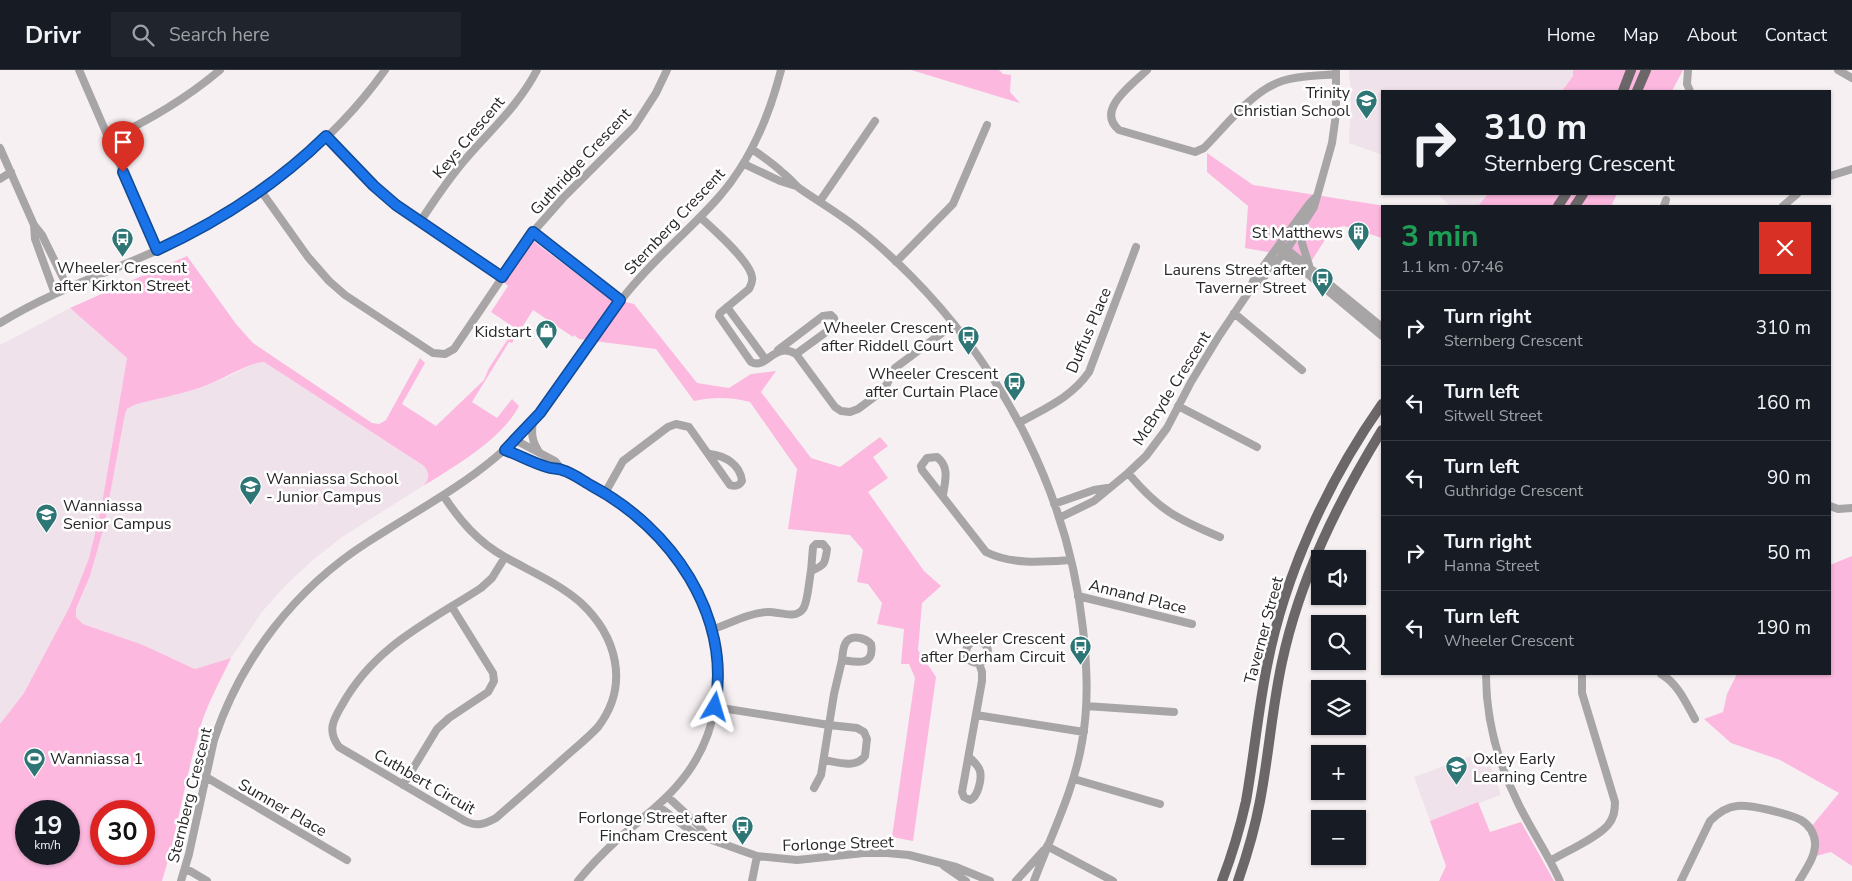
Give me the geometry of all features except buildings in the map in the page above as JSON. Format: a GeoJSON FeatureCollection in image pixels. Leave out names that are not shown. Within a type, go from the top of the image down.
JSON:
{"type":"FeatureCollection","features":[{"type":"Feature","properties":{"kind":"main road"},"geometry":{"type":"LineString","coordinates":[[1623,90],[1631,70]]}},
{"type":"Feature","properties":{"kind":"main road"},"geometry":{"type":"LineString","coordinates":[[1638,90],[1646,70]]}},
{"type":"Feature","properties":{"kind":"main road","name":"Taverner Street"},"geometry":{"type":"LineString","coordinates":[[1222,881],[1236,842],[1245,803],[1258,709],[1267,663],[1294,572],[1323,505],[1346,461],[1381,406]]}},
{"type":"Feature","properties":{"kind":"main road","name":"Taverner Street"},"geometry":{"type":"LineString","coordinates":[[1238,881],[1250,844],[1260,803],[1274,702],[1282,660],[1294,617],[1308,574],[1336,510],[1381,432]]}},
{"type":"Feature","properties":{"kind":"street"},"geometry":{"type":"LineString","coordinates":[[79,70],[157,250]]}},
{"type":"Feature","properties":{"kind":"street"},"geometry":{"type":"LineString","coordinates":[[109,140],[158,114],[189,94],[220,70]]}},
{"type":"Feature","properties":{"kind":"street"},"geometry":{"type":"LineString","coordinates":[[0,323],[55,294],[157,250],[203,227],[261,191],[301,160],[326,136],[352,110],[385,70]]}},
{"type":"Feature","properties":{"kind":"street","name":"Keys Crescent"},"geometry":{"type":"LineString","coordinates":[[420,222],[469,154],[517,102],[537,70]]}},
{"type":"Feature","properties":{"kind":"street","name":"Guthridge Crescent"},"geometry":{"type":"LineString","coordinates":[[261,191],[308,257],[329,281],[345,294],[433,353],[445,354],[454,349],[533,232],[563,198],[634,127],[656,93],[666,70]]}},
{"type":"Feature","properties":{"kind":"street","name":"Sternberg Crescent"},"geometry":{"type":"LineString","coordinates":[[181,881],[219,725],[237,686],[256,652],[297,599],[324,574],[366,543],[469,478],[505,450],[533,421],[559,388],[620,300],[720,196],[744,164],[768,115],[781,70]]}},
{"type":"Feature","properties":{"kind":"street"},"geometry":{"type":"LineString","coordinates":[[1147,70],[1115,102],[1111,109],[1110,116],[1112,122],[1119,130],[1195,152],[1204,148],[1258,94],[1270,86],[1290,79],[1336,72]]}},
{"type":"Feature","properties":{"kind":"street"},"geometry":{"type":"LineString","coordinates":[[1688,70],[1687,84],[1690,90]]}},
{"type":"Feature","properties":{"kind":"street"},"geometry":{"type":"LineString","coordinates":[[1838,70],[1852,78]]}},
{"type":"Feature","properties":{"kind":"street","name":"McBryde Crescent"},"geometry":{"type":"LineString","coordinates":[[1248,293],[1254,279],[1303,224],[1313,203],[1326,168],[1332,143],[1336,114],[1336,72]]}},
{"type":"Feature","properties":{"kind":"street"},"geometry":{"type":"LineString","coordinates":[[820,201],[874,121]]}},
{"type":"Feature","properties":{"kind":"street"},"geometry":{"type":"LineString","coordinates":[[896,262],[953,204],[987,124]]}},
{"type":"Feature","properties":{"kind":"street"},"geometry":{"type":"LineString","coordinates":[[326,136],[374,186],[420,222],[502,277]]}},
{"type":"Feature","properties":{"kind":"street"},"geometry":{"type":"LineString","coordinates":[[0,148],[34,225],[42,234],[68,288]]}},
{"type":"Feature","properties":{"kind":"street"},"geometry":{"type":"LineString","coordinates":[[752,149],[784,172],[798,186],[860,230],[896,262],[941,308],[990,372],[1019,422],[1043,473],[1071,560],[1087,662],[1084,732],[1074,779],[1034,881]]}},
{"type":"Feature","properties":{"kind":"street"},"geometry":{"type":"LineString","coordinates":[[744,164],[780,181],[798,186]]}},
{"type":"Feature","properties":{"kind":"street"},"geometry":{"type":"LineString","coordinates":[[1831,176],[1852,169]]}},
{"type":"Feature","properties":{"kind":"street"},"geometry":{"type":"LineString","coordinates":[[0,179],[11,172]]}},
{"type":"Feature","properties":{"kind":"street"},"geometry":{"type":"LineString","coordinates":[[1784,205],[1796,195]]}},
{"type":"Feature","properties":{"kind":"street","name":"McBryde Crescent"},"geometry":{"type":"LineString","coordinates":[[1059,518],[1094,501],[1146,456],[1160,438],[1234,313],[1248,293],[1267,273],[1313,203]]}},
{"type":"Feature","properties":{"kind":"street"},"geometry":{"type":"LineString","coordinates":[[700,217],[732,247],[750,272],[752,283],[749,289],[719,316],[724,326],[751,362],[756,364],[766,360],[824,316],[831,315],[834,318],[835,324],[833,328],[796,354]]}},
{"type":"Feature","properties":{"kind":"street"},"geometry":{"type":"LineString","coordinates":[[1303,224],[1302,243],[1306,268]]}},
{"type":"Feature","properties":{"kind":"street"},"geometry":{"type":"LineString","coordinates":[[34,225],[35,239],[55,294]]}},
{"type":"Feature","properties":{"kind":"street"},"geometry":{"type":"LineString","coordinates":[[533,232],[620,300]]}},
{"type":"Feature","properties":{"kind":"street","name":"Duffus Place"},"geometry":{"type":"LineString","coordinates":[[1019,422],[1065,397],[1081,383],[1089,372],[1136,247]]}},
{"type":"Feature","properties":{"kind":"street"},"geometry":{"type":"LineString","coordinates":[[1282,249],[1381,326]]}},
{"type":"Feature","properties":{"kind":"street"},"geometry":{"type":"LineString","coordinates":[[1267,273],[1276,269],[1306,268],[1381,335]]}},
{"type":"Feature","properties":{"kind":"street"},"geometry":{"type":"LineString","coordinates":[[727,307],[766,360]]}},
{"type":"Feature","properties":{"kind":"street"},"geometry":{"type":"LineString","coordinates":[[1234,313],[1302,370]]}},
{"type":"Feature","properties":{"kind":"street"},"geometry":{"type":"LineString","coordinates":[[774,353],[786,350],[796,354],[835,407],[841,411],[850,412],[858,409],[881,392],[888,384],[895,368],[954,324]]}},
{"type":"Feature","properties":{"kind":"street"},"geometry":{"type":"LineString","coordinates":[[1178,406],[1257,447]]}},
{"type":"Feature","properties":{"kind":"street"},"geometry":{"type":"LineString","coordinates":[[533,421],[533,440],[542,455]]}},
{"type":"Feature","properties":{"kind":"street"},"geometry":{"type":"LineString","coordinates":[[605,493],[623,461],[668,427],[676,424],[689,427],[710,454],[730,486],[740,485],[742,476],[729,459],[710,454]]}},
{"type":"Feature","properties":{"kind":"street"},"geometry":{"type":"LineString","coordinates":[[515,440],[555,462],[562,470]]}},
{"type":"Feature","properties":{"kind":"street"},"geometry":{"type":"LineString","coordinates":[[505,450],[547,467],[562,470],[605,493],[650,527],[677,558],[692,583],[712,630],[717,658],[718,678],[715,707],[709,731],[689,771],[668,797],[619,839],[578,881]]}},
{"type":"Feature","properties":{"kind":"street"},"geometry":{"type":"LineString","coordinates":[[943,495],[945,468],[937,457],[927,458],[921,466],[922,470],[986,552],[999,557],[1028,562],[1071,560]]}},
{"type":"Feature","properties":{"kind":"street"},"geometry":{"type":"LineString","coordinates":[[1128,473],[1153,501],[1169,513],[1187,523],[1220,536]]}},
{"type":"Feature","properties":{"kind":"street","name":"McBryde Crescent"},"geometry":{"type":"LineString","coordinates":[[1054,504],[1094,490],[1107,488]]}},
{"type":"Feature","properties":{"kind":"street","name":"Cuthbert Circuit"},"geometry":{"type":"LineString","coordinates":[[443,495],[468,530],[478,539],[505,558],[564,589],[580,602],[594,617],[605,634],[615,659],[617,674],[616,690],[611,706],[591,734],[496,818],[486,824],[471,824],[339,746],[333,739],[331,731],[332,722],[354,684],[378,657],[400,640],[482,588],[492,578],[505,558]]}},
{"type":"Feature","properties":{"kind":"street"},"geometry":{"type":"LineString","coordinates":[[1831,506],[1838,509],[1852,508]]}},
{"type":"Feature","properties":{"kind":"street"},"geometry":{"type":"LineString","coordinates":[[712,630],[757,613],[768,612],[791,615],[798,613],[804,608],[811,571]]}},
{"type":"Feature","properties":{"kind":"street","name":"Annand Place"},"geometry":{"type":"LineString","coordinates":[[1078,596],[1192,624]]}},
{"type":"Feature","properties":{"kind":"street"},"geometry":{"type":"LineString","coordinates":[[403,785],[437,730],[449,718],[488,692],[494,682],[493,673],[452,607]]}},
{"type":"Feature","properties":{"kind":"street"},"geometry":{"type":"LineString","coordinates":[[814,788],[821,775],[842,660]]}},
{"type":"Feature","properties":{"kind":"street"},"geometry":{"type":"LineString","coordinates":[[970,758],[978,766],[981,773],[977,795],[974,799],[970,800],[964,797],[962,792],[966,767],[970,758],[982,681],[979,663]]}},
{"type":"Feature","properties":{"kind":"street"},"geometry":{"type":"LineString","coordinates":[[1486,675],[1487,705],[1494,739],[1504,771],[1518,804],[1560,881]]}},
{"type":"Feature","properties":{"kind":"street"},"geometry":{"type":"LineString","coordinates":[[1550,861],[1600,832],[1608,825],[1615,812],[1615,802],[1582,692],[1582,675]]}},
{"type":"Feature","properties":{"kind":"street"},"geometry":{"type":"LineString","coordinates":[[1663,675],[1670,679],[1678,688],[1695,719]]}},
{"type":"Feature","properties":{"kind":"street"},"geometry":{"type":"LineString","coordinates":[[1086,706],[1174,712]]}},
{"type":"Feature","properties":{"kind":"street"},"geometry":{"type":"LineString","coordinates":[[715,707],[857,728],[864,732],[867,739],[865,756],[858,763],[824,760]]}},
{"type":"Feature","properties":{"kind":"street"},"geometry":{"type":"LineString","coordinates":[[976,715],[1084,732]]}},
{"type":"Feature","properties":{"kind":"street","name":"Sumner Place"},"geometry":{"type":"LineString","coordinates":[[206,777],[347,860]]}},
{"type":"Feature","properties":{"kind":"street"},"geometry":{"type":"LineString","coordinates":[[1074,779],[1160,804]]}},
{"type":"Feature","properties":{"kind":"street","name":"Forlonge Street"},"geometry":{"type":"LineString","coordinates":[[668,797],[709,838]]}},
{"type":"Feature","properties":{"kind":"street","name":"Forlonge Street"},"geometry":{"type":"LineString","coordinates":[[658,806],[695,834],[757,856],[798,860],[864,853],[897,854],[956,867],[990,881]]}},
{"type":"Feature","properties":{"kind":"street"},"geometry":{"type":"LineString","coordinates":[[1681,881],[1710,820],[1727,808],[1748,806],[1793,817],[1809,827],[1815,840],[1814,855],[1799,881]]}},
{"type":"Feature","properties":{"kind":"street"},"geometry":{"type":"LineString","coordinates":[[1016,881],[1047,846]]}},
{"type":"Feature","properties":{"kind":"street"},"geometry":{"type":"LineString","coordinates":[[1047,846],[1113,881]]}},
{"type":"Feature","properties":{"kind":"street"},"geometry":{"type":"LineString","coordinates":[[752,881],[757,856]]}},
{"type":"Feature","properties":{"kind":"street","name":"Forlonge Street"},"geometry":{"type":"LineString","coordinates":[[940,864],[966,881]]}},
{"type":"Feature","properties":{"kind":"street"},"geometry":{"type":"LineString","coordinates":[[185,868],[207,881]]}},
{"type":"Feature","properties":{"kind":"shaded area"},"geometry":{"type":"Polygon","coordinates":[[[911,70],[999,70],[1003,74],[1011,75],[1010,92],[1020,103],[911,70]]]}},
{"type":"Feature","properties":{"kind":"shaded area","name":"Trinity Christian School"},"geometry":{"type":"Polygon","coordinates":[[[1349,70],[1573,70],[1573,76],[1563,90],[1381,90],[1381,155],[1349,143],[1351,97],[1349,70]]]}},
{"type":"Feature","properties":{"kind":"shaded area"},"geometry":{"type":"Polygon","coordinates":[[[1573,70],[1683,70],[1673,90],[1563,90],[1573,76],[1573,70]]]}},
{"type":"Feature","properties":{"kind":"shaded area"},"geometry":{"type":"Polygon","coordinates":[[[1207,153],[1253,185],[1381,205],[1381,238],[1344,226],[1332,229],[1312,260],[1245,248],[1248,206],[1207,172],[1207,153]]]}},
{"type":"Feature","properties":{"kind":"shaded area"},"geometry":{"type":"Polygon","coordinates":[[[1439,195],[1487,195],[1479,205],[1449,205],[1439,195]]]}},
{"type":"Feature","properties":{"kind":"shaded area"},"geometry":{"type":"Polygon","coordinates":[[[1487,195],[1616,195],[1612,205],[1479,205],[1487,195]]]}},
{"type":"Feature","properties":{"kind":"shaded area"},"geometry":{"type":"Polygon","coordinates":[[[532,240],[608,298],[634,304],[697,383],[729,388],[751,374],[776,371],[761,392],[811,458],[840,467],[880,437],[888,446],[873,457],[888,478],[868,492],[924,571],[941,586],[922,603],[918,650],[936,677],[913,841],[892,837],[915,678],[909,664],[901,664],[904,629],[877,624],[882,603],[868,584],[857,582],[863,550],[850,535],[788,529],[797,469],[750,402],[722,398],[694,401],[656,349],[579,339],[574,335],[573,337],[533,310],[512,343],[509,342],[472,402],[497,418],[512,399],[519,406],[501,430],[489,441],[463,461],[423,486],[428,476],[424,466],[264,362],[250,365],[199,388],[134,405],[127,409],[104,527],[90,576],[76,609],[76,617],[83,624],[143,645],[195,669],[231,658],[204,715],[162,881],[0,881],[0,724],[24,693],[70,606],[89,558],[101,509],[127,358],[70,308],[187,256],[236,324],[253,343],[372,423],[379,424],[386,420],[420,358],[425,363],[402,404],[436,426],[484,380],[489,368],[515,328],[491,312],[508,286],[502,281],[532,240]]]}},
{"type":"Feature","properties":{"kind":"shaded area","name":"Wanniassa Senior Campus"},"geometry":{"type":"Polygon","coordinates":[[[70,308],[127,358],[101,509],[89,558],[70,606],[24,693],[0,724],[0,345],[70,308]]]}},
{"type":"Feature","properties":{"kind":"shaded area","name":"Wanniassa School - Junior Campus"},"geometry":{"type":"Polygon","coordinates":[[[257,362],[264,362],[424,466],[428,470],[427,482],[342,537],[313,560],[286,585],[262,612],[231,658],[196,669],[143,645],[83,624],[76,617],[76,610],[90,576],[104,527],[127,409],[134,405],[200,388],[257,362]]]}},
{"type":"Feature","properties":{"kind":"shaded area"},"geometry":{"type":"Polygon","coordinates":[[[1852,556],[1852,866],[1831,852],[1816,856],[1811,827],[1839,793],[1780,760],[1731,743],[1704,719],[1723,712],[1727,694],[1736,675],[1831,675],[1831,565],[1852,556]]]}},
{"type":"Feature","properties":{"kind":"shaded area","name":"Oxley Early Learning Centre"},"geometry":{"type":"Polygon","coordinates":[[[1485,751],[1501,795],[1430,821],[1414,777],[1485,751]]]}},
{"type":"Feature","properties":{"kind":"shaded area"},"geometry":{"type":"Polygon","coordinates":[[[1478,802],[1490,832],[1521,822],[1554,881],[1439,881],[1446,866],[1430,821],[1478,802]]]}},
{"type":"Feature","properties":{"kind":"place","name":"Trinity Christian School"},"geometry":{"type":"Point","coordinates":[1366,120]}},
{"type":"Feature","properties":{"kind":"place","name":"St Matthews"},"geometry":{"type":"Point","coordinates":[1359,251]}},
{"type":"Feature","properties":{"kind":"place","name":"Wheeler Crescent after Kirkton Street"},"geometry":{"type":"Point","coordinates":[122,257]}},
{"type":"Feature","properties":{"kind":"place","name":"Laurens Street after Taverner Street"},"geometry":{"type":"Point","coordinates":[1322,297]}},
{"type":"Feature","properties":{"kind":"place","name":"Kidstart"},"geometry":{"type":"Point","coordinates":[547,350]}},
{"type":"Feature","properties":{"kind":"place","name":"Wheeler Crescent after Riddell Court"},"geometry":{"type":"Point","coordinates":[969,355]}},
{"type":"Feature","properties":{"kind":"place","name":"Wheeler Crescent after Curtain Place"},"geometry":{"type":"Point","coordinates":[1014,401]}},
{"type":"Feature","properties":{"kind":"place","name":"Wanniassa School - Junior Campus"},"geometry":{"type":"Point","coordinates":[250,506]}},
{"type":"Feature","properties":{"kind":"place","name":"Wanniassa Senior Campus"},"geometry":{"type":"Point","coordinates":[47,533]}},
{"type":"Feature","properties":{"kind":"place","name":"Wheeler Crescent after Derham Circuit"},"geometry":{"type":"Point","coordinates":[1081,666]}},
{"type":"Feature","properties":{"kind":"place","name":"Wanniassa 1"},"geometry":{"type":"Point","coordinates":[34,777]}},
{"type":"Feature","properties":{"kind":"place","name":"Oxley Early Learning Centre"},"geometry":{"type":"Point","coordinates":[1457,786]}},
{"type":"Feature","properties":{"kind":"place","name":"Forlonge Street after Fincham Crescent"},"geometry":{"type":"Point","coordinates":[743,845]}},
{"type":"Feature","properties":{"kind":"route"},"geometry":{"type":"LineString","coordinates":[[123,172],[157,250],[203,227],[261,191],[301,160],[326,136],[374,186],[396,205],[502,277],[533,232],[620,300],[540,413],[505,450],[547,467],[562,470],[605,493],[650,527],[677,558],[698,593],[712,630],[716,649],[718,678],[715,707]]}}]}
